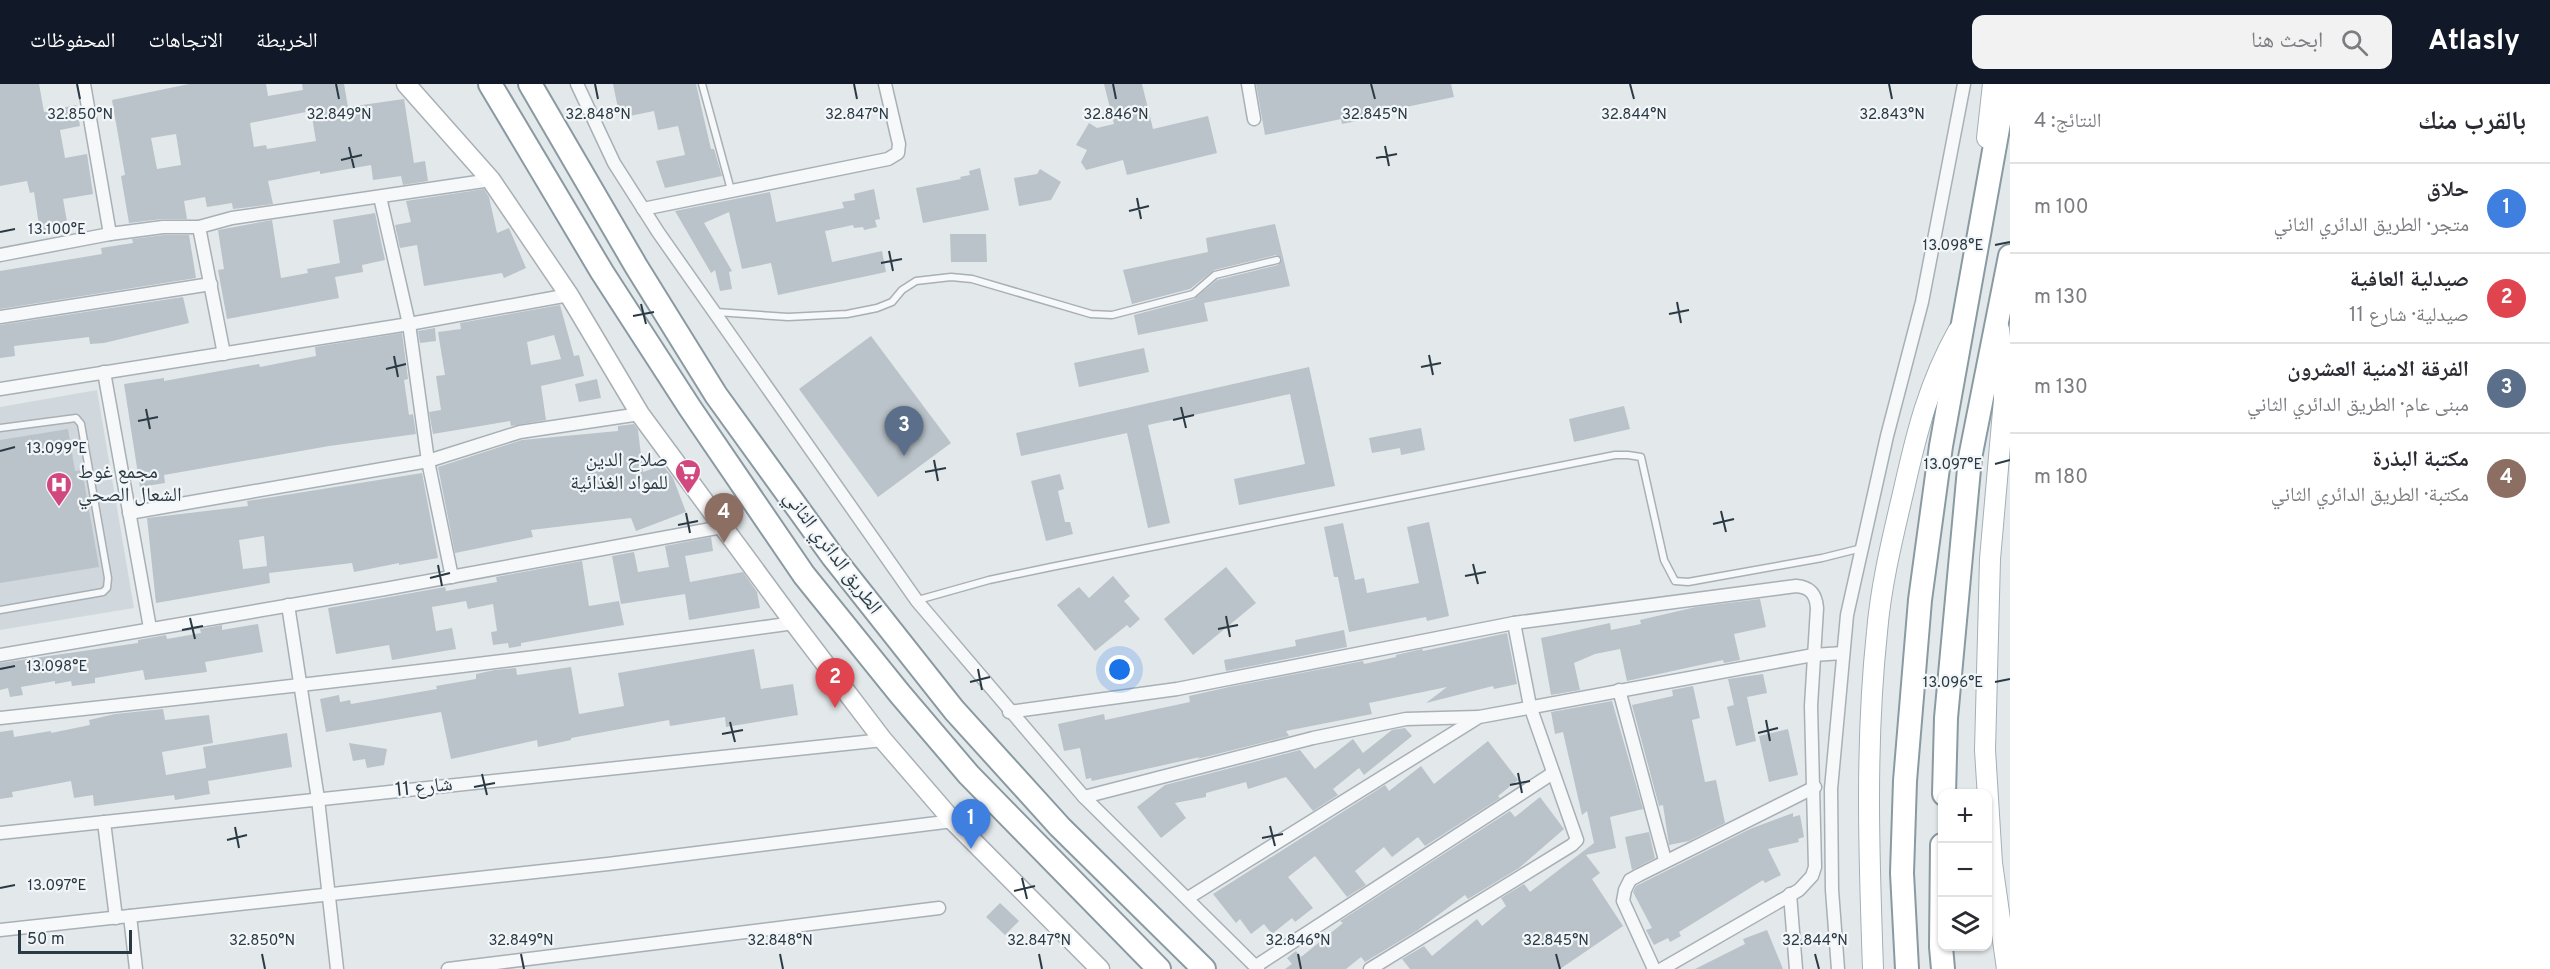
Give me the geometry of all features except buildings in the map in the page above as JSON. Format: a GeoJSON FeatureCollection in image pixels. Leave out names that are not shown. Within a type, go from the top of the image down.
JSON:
{"type":"FeatureCollection","features":[{"type":"Feature","properties":{"kind":"highway","name":"الطريق الدائري الثاني"},"geometry":{"type":"LineString","coordinates":[[490,84],[608,281],[690,408],[804,574],[969,775],[1159,969]]}},
{"type":"Feature","properties":{"kind":"highway","name":"الطريق الدائري الثاني"},"geometry":{"type":"LineString","coordinates":[[530,84],[630,256],[716,395],[833,557],[961,718],[1060,827],[1204,969]]}},
{"type":"Feature","properties":{"kind":"highway"},"geometry":{"type":"LineString","coordinates":[[1907,969],[1902,873],[1905,782],[1920,600],[1941,446],[1961,326],[2006,84]]}},
{"type":"Feature","properties":{"kind":"highway"},"geometry":{"type":"LineString","coordinates":[[1944,789],[1946,718],[1970,458],[2010,256]]}},
{"type":"Feature","properties":{"kind":"highway"},"geometry":{"type":"LineString","coordinates":[[1941,897],[1943,969]]}},
{"type":"Feature","properties":{"kind":"main road"},"geometry":{"type":"LineString","coordinates":[[1976,249],[1993,84]]}},
{"type":"Feature","properties":{"kind":"main road"},"geometry":{"type":"LineString","coordinates":[[1997,321],[2004,374],[2004,400],[1991,547],[1985,750],[1992,863],[2007,969]]}},
{"type":"Feature","properties":{"kind":"main road"},"geometry":{"type":"LineString","coordinates":[[1873,969],[1868,819],[1877,631],[1887,567],[1924,404],[1948,349],[1961,326]]}},
{"type":"Feature","properties":{"kind":"street"},"geometry":{"type":"LineString","coordinates":[[84,84],[110,234]]}},
{"type":"Feature","properties":{"kind":"street"},"geometry":{"type":"LineString","coordinates":[[406,84],[490,180],[568,295],[640,414],[722,527],[884,740],[954,821],[1100,969]]}},
{"type":"Feature","properties":{"kind":"street"},"geometry":{"type":"LineString","coordinates":[[577,84],[614,163],[643,209],[712,312],[917,600],[1009,712],[1084,797],[1257,968],[1553,773]]}},
{"type":"Feature","properties":{"kind":"street"},"geometry":{"type":"LineString","coordinates":[[643,209],[888,159],[898,153],[899,144],[885,84]]}},
{"type":"Feature","properties":{"kind":"street"},"geometry":{"type":"LineString","coordinates":[[1248,84],[1254,119]]}},
{"type":"Feature","properties":{"kind":"street"},"geometry":{"type":"LineString","coordinates":[[1838,969],[1832,890],[1832,789],[1847,615],[1887,436],[1922,302],[1964,84]]}},
{"type":"Feature","properties":{"kind":"street"},"geometry":{"type":"LineString","coordinates":[[0,255],[110,234],[163,227],[199,227],[232,218],[490,180]]}},
{"type":"Feature","properties":{"kind":"street"},"geometry":{"type":"LineString","coordinates":[[380,197],[409,324],[428,461],[452,577]]}},
{"type":"Feature","properties":{"kind":"street"},"geometry":{"type":"LineString","coordinates":[[199,227],[224,354]]}},
{"type":"Feature","properties":{"kind":"street"},"geometry":{"type":"LineString","coordinates":[[0,317],[211,284]]}},
{"type":"Feature","properties":{"kind":"street"},"geometry":{"type":"LineString","coordinates":[[0,389],[409,324],[568,295]]}},
{"type":"Feature","properties":{"kind":"street"},"geometry":{"type":"LineString","coordinates":[[104,372],[150,628]]}},
{"type":"Feature","properties":{"kind":"street"},"geometry":{"type":"LineString","coordinates":[[129,513],[428,461],[520,432],[640,414]]}},
{"type":"Feature","properties":{"kind":"street"},"geometry":{"type":"LineString","coordinates":[[0,655],[452,577],[722,527]]}},
{"type":"Feature","properties":{"kind":"street"},"geometry":{"type":"LineString","coordinates":[[1009,712],[1177,689],[1514,622],[1796,586],[1805,587],[1816,599],[1811,706],[1815,787],[1815,867],[1806,884],[1662,969]]}},
{"type":"Feature","properties":{"kind":"street"},"geometry":{"type":"LineString","coordinates":[[288,605],[318,799],[337,969]]}},
{"type":"Feature","properties":{"kind":"street"},"geometry":{"type":"LineString","coordinates":[[1370,969],[1575,843],[1577,836],[1530,706],[1514,622]]}},
{"type":"Feature","properties":{"kind":"street"},"geometry":{"type":"LineString","coordinates":[[0,718],[571,654],[794,623]]}},
{"type":"Feature","properties":{"kind":"street"},"geometry":{"type":"LineString","coordinates":[[1084,797],[1313,738],[1406,719],[1479,717],[1619,690],[1843,653]]}},
{"type":"Feature","properties":{"kind":"street"},"geometry":{"type":"LineString","coordinates":[[1619,690],[1665,860]]}},
{"type":"Feature","properties":{"kind":"street"},"geometry":{"type":"LineString","coordinates":[[1188,898],[1479,717]]}},
{"type":"Feature","properties":{"kind":"street","name":"شارع 11"},"geometry":{"type":"LineString","coordinates":[[0,833],[884,740]]}},
{"type":"Feature","properties":{"kind":"street"},"geometry":{"type":"LineString","coordinates":[[1654,969],[1623,900],[1624,890],[1630,880],[1665,860],[1815,787]]}},
{"type":"Feature","properties":{"kind":"street"},"geometry":{"type":"LineString","coordinates":[[0,930],[329,896],[954,821]]}},
{"type":"Feature","properties":{"kind":"street"},"geometry":{"type":"LineString","coordinates":[[104,822],[116,918]]}},
{"type":"Feature","properties":{"kind":"street"},"geometry":{"type":"LineString","coordinates":[[1790,894],[1796,969]]}},
{"type":"Feature","properties":{"kind":"street"},"geometry":{"type":"LineString","coordinates":[[448,969],[939,908]]}},
{"type":"Feature","properties":{"kind":"street"},"geometry":{"type":"LineString","coordinates":[[130,916],[136,969]]}},
{"type":"Feature","properties":{"kind":"lane"},"geometry":{"type":"LineString","coordinates":[[702,84],[732,191]]}},
{"type":"Feature","properties":{"kind":"lane"},"geometry":{"type":"LineString","coordinates":[[712,312],[788,317],[847,314],[878,308],[892,302],[902,290],[916,281],[951,277],[972,279],[1092,314],[1112,315],[1193,294],[1215,275],[1277,260]]}},
{"type":"Feature","properties":{"kind":"lane"},"geometry":{"type":"LineString","coordinates":[[0,428],[76,418],[81,424],[108,578],[107,588],[103,592],[0,610]]}},
{"type":"Feature","properties":{"kind":"lane"},"geometry":{"type":"LineString","coordinates":[[917,600],[989,580],[1621,455],[1641,458],[1664,560],[1675,581],[1688,582],[1769,568],[1862,548]]}},
{"type":"Feature","properties":{"kind":"shaded area","name":"مجمع غوط الشعال الصحي"},"geometry":{"type":"Polygon","coordinates":[[[97,390],[134,608],[0,630],[0,407],[97,390]]]}},
{"type":"Feature","properties":{"kind":"place","name":"الفرقة الامنية العشرون"},"geometry":{"type":"Point","coordinates":[904,456]}},
{"type":"Feature","properties":{"kind":"place","name":"صلاح الدين للمواد الغذائية"},"geometry":{"type":"Point","coordinates":[688,495]}},
{"type":"Feature","properties":{"kind":"place","name":"مجمع غوط الشعال الصحي"},"geometry":{"type":"Point","coordinates":[59,508]}},
{"type":"Feature","properties":{"kind":"place","name":"مكتبة البذرة"},"geometry":{"type":"Point","coordinates":[724,543]}},
{"type":"Feature","properties":{"kind":"place","name":"صيدلية العافية"},"geometry":{"type":"Point","coordinates":[835,708]}},
{"type":"Feature","properties":{"kind":"place","name":"حلاق"},"geometry":{"type":"Point","coordinates":[971,849]}}]}
